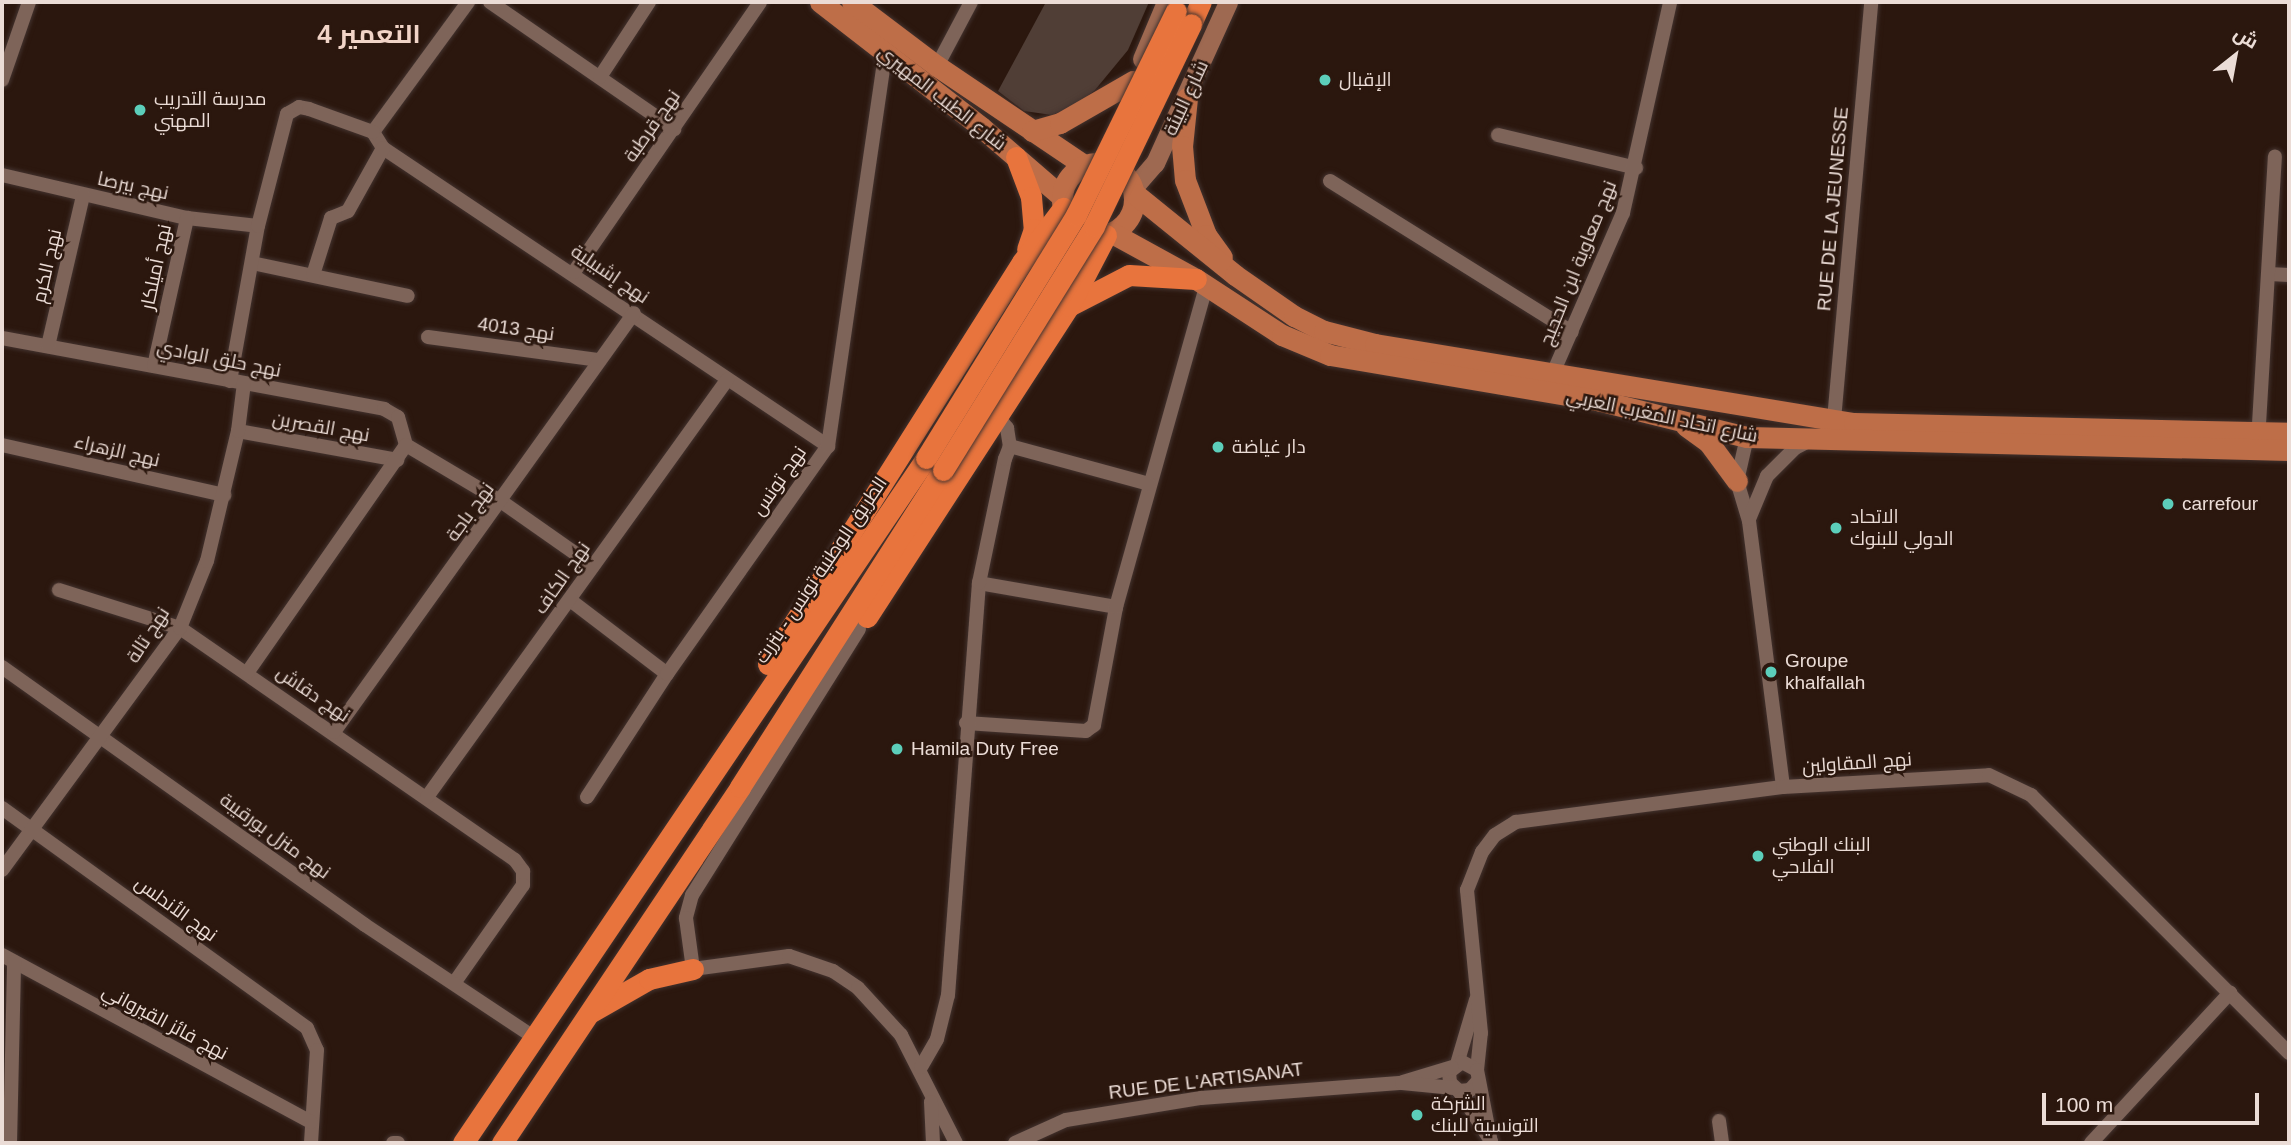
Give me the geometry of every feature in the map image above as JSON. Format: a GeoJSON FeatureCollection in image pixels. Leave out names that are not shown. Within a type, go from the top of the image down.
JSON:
{"type":"FeatureCollection","features":[{"type":"Feature","properties":{"kind":"highway","name":"الطريق الوطنية تونس - بنزرت"},"geometry":{"type":"LineString","coordinates":[[463,1143],[532,1036],[698,792],[934,464],[1094,226],[1178,10],[1200,2]]}},
{"type":"Feature","properties":{"kind":"highway"},"geometry":{"type":"LineString","coordinates":[[1016,157],[1031,197],[1034,229],[1022,262]]}},
{"type":"Feature","properties":{"kind":"highway"},"geometry":{"type":"LineString","coordinates":[[698,792],[751,691],[1062,202]]}},
{"type":"Feature","properties":{"kind":"highway"},"geometry":{"type":"LineString","coordinates":[[740,787],[859,629],[1069,306],[1109,234]]}},
{"type":"Feature","properties":{"kind":"highway"},"geometry":{"type":"LineString","coordinates":[[1069,306],[1129,275],[1201,282]]}},
{"type":"Feature","properties":{"kind":"highway","name":"الطريق الوطنية تونس - بنزرت"},"geometry":{"type":"LineString","coordinates":[[502,1143],[581,1019],[740,787],[934,464]]}},
{"type":"Feature","properties":{"kind":"highway"},"geometry":{"type":"LineString","coordinates":[[581,1019],[633,985],[693,969]]}},
{"type":"Feature","properties":{"kind":"main road","name":"شارع الطيب المهيري"},"geometry":{"type":"LineString","coordinates":[[820,2],[1016,157],[1062,202]]}},
{"type":"Feature","properties":{"kind":"main road","name":"شارع الطيب المهيري"},"geometry":{"type":"LineString","coordinates":[[852,2],[937,66],[1032,131],[1086,164]]}},
{"type":"Feature","properties":{"kind":"main road","name":"شارع البيئة"},"geometry":{"type":"LineString","coordinates":[[1134,191],[1155,163],[1187,98],[1228,2]]}},
{"type":"Feature","properties":{"kind":"main road"},"geometry":{"type":"LineString","coordinates":[[1086,164],[1115,166],[1134,191],[1131,216],[1109,234],[1096,236],[1074,227],[1062,202],[1069,177],[1099,152],[1133,81],[1178,10]]}},
{"type":"Feature","properties":{"kind":"main road"},"geometry":{"type":"LineString","coordinates":[[1032,131],[1060,123],[1133,81]]}},
{"type":"Feature","properties":{"kind":"main road"},"geometry":{"type":"LineString","coordinates":[[1187,98],[1182,146],[1185,180],[1206,235],[1235,275]]}},
{"type":"Feature","properties":{"kind":"main road","name":"شارع اتحاد المغرب العربي"},"geometry":{"type":"LineString","coordinates":[[1134,191],[1235,275],[1294,316],[1340,337],[1834,420],[2258,441],[2289,450]]}},
{"type":"Feature","properties":{"kind":"main road","name":"شارع اتحاد المغرب العربي"},"geometry":{"type":"LineString","coordinates":[[1109,234],[1201,282],[1282,335],[1349,361],[1597,400],[1747,437],[1809,441],[2258,441],[2289,433]]}},
{"type":"Feature","properties":{"kind":"main road"},"geometry":{"type":"LineString","coordinates":[[1665,415],[1709,443],[1737,481]]}},
{"type":"Feature","properties":{"kind":"main road"},"geometry":{"type":"LineString","coordinates":[[1747,437],[1801,420],[1834,420]]}},
{"type":"Feature","properties":{"kind":"street"},"geometry":{"type":"LineString","coordinates":[[2,80],[29,2]]}},
{"type":"Feature","properties":{"kind":"street"},"geometry":{"type":"LineString","coordinates":[[373,132],[468,2]]}},
{"type":"Feature","properties":{"kind":"street"},"geometry":{"type":"LineString","coordinates":[[490,2],[674,129]]}},
{"type":"Feature","properties":{"kind":"street"},"geometry":{"type":"LineString","coordinates":[[600,77],[649,2]]}},
{"type":"Feature","properties":{"kind":"street","name":"نهج قرطبة"},"geometry":{"type":"LineString","coordinates":[[574,272],[760,2]]}},
{"type":"Feature","properties":{"kind":"street"},"geometry":{"type":"LineString","coordinates":[[937,66],[971,2]]}},
{"type":"Feature","properties":{"kind":"street"},"geometry":{"type":"LineString","coordinates":[[1219,24],[1240,2]]}},
{"type":"Feature","properties":{"kind":"street","name":"نهج معاوية ابن الحجيج"},"geometry":{"type":"LineString","coordinates":[[1553,373],[1623,213],[1636,168],[1670,2]]}},
{"type":"Feature","properties":{"kind":"street","name":"RUE DE LA JEUNESSE"},"geometry":{"type":"LineString","coordinates":[[1834,420],[1871,2]]}},
{"type":"Feature","properties":{"kind":"street","name":"نهج تونس"},"geometry":{"type":"LineString","coordinates":[[587,797],[667,674],[828,446],[885,54]]}},
{"type":"Feature","properties":{"kind":"street","name":"نهج تالة"},"geometry":{"type":"LineString","coordinates":[[2,870],[180,628],[208,561],[238,431],[237,382],[258,226],[287,114],[299,107],[309,109],[373,132]]}},
{"type":"Feature","properties":{"kind":"street","name":"نهج إشبيلية"},"geometry":{"type":"LineString","coordinates":[[373,132],[383,148],[574,272],[727,380],[828,446]]}},
{"type":"Feature","properties":{"kind":"street"},"geometry":{"type":"LineString","coordinates":[[1498,135],[1636,168]]}},
{"type":"Feature","properties":{"kind":"street"},"geometry":{"type":"LineString","coordinates":[[313,275],[331,218],[348,211],[383,148]]}},
{"type":"Feature","properties":{"kind":"street"},"geometry":{"type":"LineString","coordinates":[[2258,441],[2275,157]]}},
{"type":"Feature","properties":{"kind":"street","name":"نهج بيرصا"},"geometry":{"type":"LineString","coordinates":[[2,175],[187,218],[258,226]]}},
{"type":"Feature","properties":{"kind":"street"},"geometry":{"type":"LineString","coordinates":[[1330,181],[1572,332]]}},
{"type":"Feature","properties":{"kind":"street","name":"نهج الكرم"},"geometry":{"type":"LineString","coordinates":[[48,346],[83,195]]}},
{"type":"Feature","properties":{"kind":"street","name":"نهج أميلكار"},"geometry":{"type":"LineString","coordinates":[[155,366],[187,218]]}},
{"type":"Feature","properties":{"kind":"street"},"geometry":{"type":"LineString","coordinates":[[252,263],[408,296]]}},
{"type":"Feature","properties":{"kind":"street"},"geometry":{"type":"LineString","coordinates":[[2269,274],[2289,275]]}},
{"type":"Feature","properties":{"kind":"street"},"geometry":{"type":"LineString","coordinates":[[966,723],[1092,729],[1116,607],[1201,282]]}},
{"type":"Feature","properties":{"kind":"street","name":"نهج باجة"},"geometry":{"type":"LineString","coordinates":[[334,732],[502,502],[634,313]]}},
{"type":"Feature","properties":{"kind":"street","name":"نهج 4013"},"geometry":{"type":"LineString","coordinates":[[428,337],[599,360]]}},
{"type":"Feature","properties":{"kind":"street","name":"نهج حلق الوادي"},"geometry":{"type":"LineString","coordinates":[[2,338],[384,409],[398,417],[406,445]]}},
{"type":"Feature","properties":{"kind":"street","name":"نهج الكاف"},"geometry":{"type":"LineString","coordinates":[[427,797],[727,380]]}},
{"type":"Feature","properties":{"kind":"street"},"geometry":{"type":"LineString","coordinates":[[921,1067],[937,1039],[948,995],[966,723],[979,583],[992,505],[1010,446],[1007,428],[997,416]]}},
{"type":"Feature","properties":{"kind":"street","name":"نهج القصرين"},"geometry":{"type":"LineString","coordinates":[[238,431],[397,460]]}},
{"type":"Feature","properties":{"kind":"street"},"geometry":{"type":"LineString","coordinates":[[1747,437],[1737,481],[1749,520],[1783,787]]}},
{"type":"Feature","properties":{"kind":"street"},"geometry":{"type":"LineString","coordinates":[[1749,520],[1767,476],[1795,448],[1809,441]]}},
{"type":"Feature","properties":{"kind":"street","name":"نهج الزهراء"},"geometry":{"type":"LineString","coordinates":[[2,445],[224,495]]}},
{"type":"Feature","properties":{"kind":"street"},"geometry":{"type":"LineString","coordinates":[[247,673],[406,445],[502,502],[593,566]]}},
{"type":"Feature","properties":{"kind":"street"},"geometry":{"type":"LineString","coordinates":[[1010,446],[1149,484]]}},
{"type":"Feature","properties":{"kind":"street"},"geometry":{"type":"LineString","coordinates":[[979,583],[1116,607]]}},
{"type":"Feature","properties":{"kind":"street","name":"نهج دقاش"},"geometry":{"type":"LineString","coordinates":[[59,590],[180,628],[334,732],[515,860],[523,871],[523,885],[454,983]]}},
{"type":"Feature","properties":{"kind":"street"},"geometry":{"type":"LineString","coordinates":[[570,600],[667,674]]}},
{"type":"Feature","properties":{"kind":"street"},"geometry":{"type":"LineString","coordinates":[[859,629],[692,895],[686,918],[693,969],[789,956],[833,971],[881,1011],[921,1067],[931,1097],[956,1143]]}},
{"type":"Feature","properties":{"kind":"street","name":"نهج منزل بورقيبة"},"geometry":{"type":"LineString","coordinates":[[2,667],[532,1036]]}},
{"type":"Feature","properties":{"kind":"street","name":"نهج المقاولين"},"geometry":{"type":"LineString","coordinates":[[1491,1142],[1477,1076],[1480,1032],[1467,890],[1472,869],[1495,835],[1527,818],[1783,787],[1989,775],[2010,782],[2053,817],[2289,1053]]}},
{"type":"Feature","properties":{"kind":"street","name":"نهج الأندلس"},"geometry":{"type":"LineString","coordinates":[[2,808],[295,1018],[314,1038],[317,1050],[311,1122]]}},
{"type":"Feature","properties":{"kind":"street"},"geometry":{"type":"LineString","coordinates":[[8,958],[10,1143]]}},
{"type":"Feature","properties":{"kind":"street","name":"نهج فائز القيرواني"},"geometry":{"type":"LineString","coordinates":[[8,958],[311,1122]]}},
{"type":"Feature","properties":{"kind":"street"},"geometry":{"type":"LineString","coordinates":[[2091,1143],[2230,993]]}},
{"type":"Feature","properties":{"kind":"street","name":"نهج المقاولين"},"geometry":{"type":"LineString","coordinates":[[1455,1065],[1476,999]]}},
{"type":"Feature","properties":{"kind":"street"},"geometry":{"type":"LineString","coordinates":[[1468,1063],[1477,1076],[1470,1090],[1456,1090],[1449,1078],[1455,1065],[1468,1063]]}},
{"type":"Feature","properties":{"kind":"street","name":"RUE DE L'ARTISANAT"},"geometry":{"type":"LineString","coordinates":[[1402,1083],[1455,1065]]}},
{"type":"Feature","properties":{"kind":"street","name":"RUE DE L'ARTISANAT"},"geometry":{"type":"LineString","coordinates":[[1013,1143],[1066,1120],[1135,1106],[1402,1083],[1456,1090]]}},
{"type":"Feature","properties":{"kind":"street","name":"نهج المقاولين"},"geometry":{"type":"LineString","coordinates":[[1456,1090],[1491,1142]]}},
{"type":"Feature","properties":{"kind":"street"},"geometry":{"type":"LineString","coordinates":[[931,1097],[933,1143]]}},
{"type":"Feature","properties":{"kind":"street"},"geometry":{"type":"LineString","coordinates":[[1719,1121],[1722,1143]]}},
{"type":"Feature","properties":{"kind":"street"},"geometry":{"type":"LineString","coordinates":[[311,1122],[311,1143]]}},
{"type":"Feature","properties":{"kind":"shaded area"},"geometry":{"type":"Polygon","coordinates":[[[1046,2],[1149,2],[1128,50],[1095,90],[1074,107],[1052,115],[1024,111],[998,91],[1046,2]]]}},
{"type":"Feature","properties":{"kind":"place","name":"الإقبال"},"geometry":{"type":"Point","coordinates":[1325,80]}},
{"type":"Feature","properties":{"kind":"place","name":"مدرسة التدريب المهني"},"geometry":{"type":"Point","coordinates":[140,110]}},
{"type":"Feature","properties":{"kind":"place","name":"دار غياضة"},"geometry":{"type":"Point","coordinates":[1218,447]}},
{"type":"Feature","properties":{"kind":"place","name":"carrefour"},"geometry":{"type":"Point","coordinates":[2168,504]}},
{"type":"Feature","properties":{"kind":"place","name":"الاتحاد الدولي للبنوك"},"geometry":{"type":"Point","coordinates":[1836,528]}},
{"type":"Feature","properties":{"kind":"place","name":"Groupe khalfallah"},"geometry":{"type":"Point","coordinates":[1771,672]}},
{"type":"Feature","properties":{"kind":"place","name":"Hamila Duty Free"},"geometry":{"type":"Point","coordinates":[897,749]}},
{"type":"Feature","properties":{"kind":"place","name":"البنك الوطني الفلاحي"},"geometry":{"type":"Point","coordinates":[1758,856]}},
{"type":"Feature","properties":{"kind":"place","name":"الشركة التونسية للبنك"},"geometry":{"type":"Point","coordinates":[1417,1115]}},
{"type":"Feature","properties":{"kind":"district","name":"التعمير 4"},"geometry":{"type":"Point","coordinates":[369,35]}}]}
